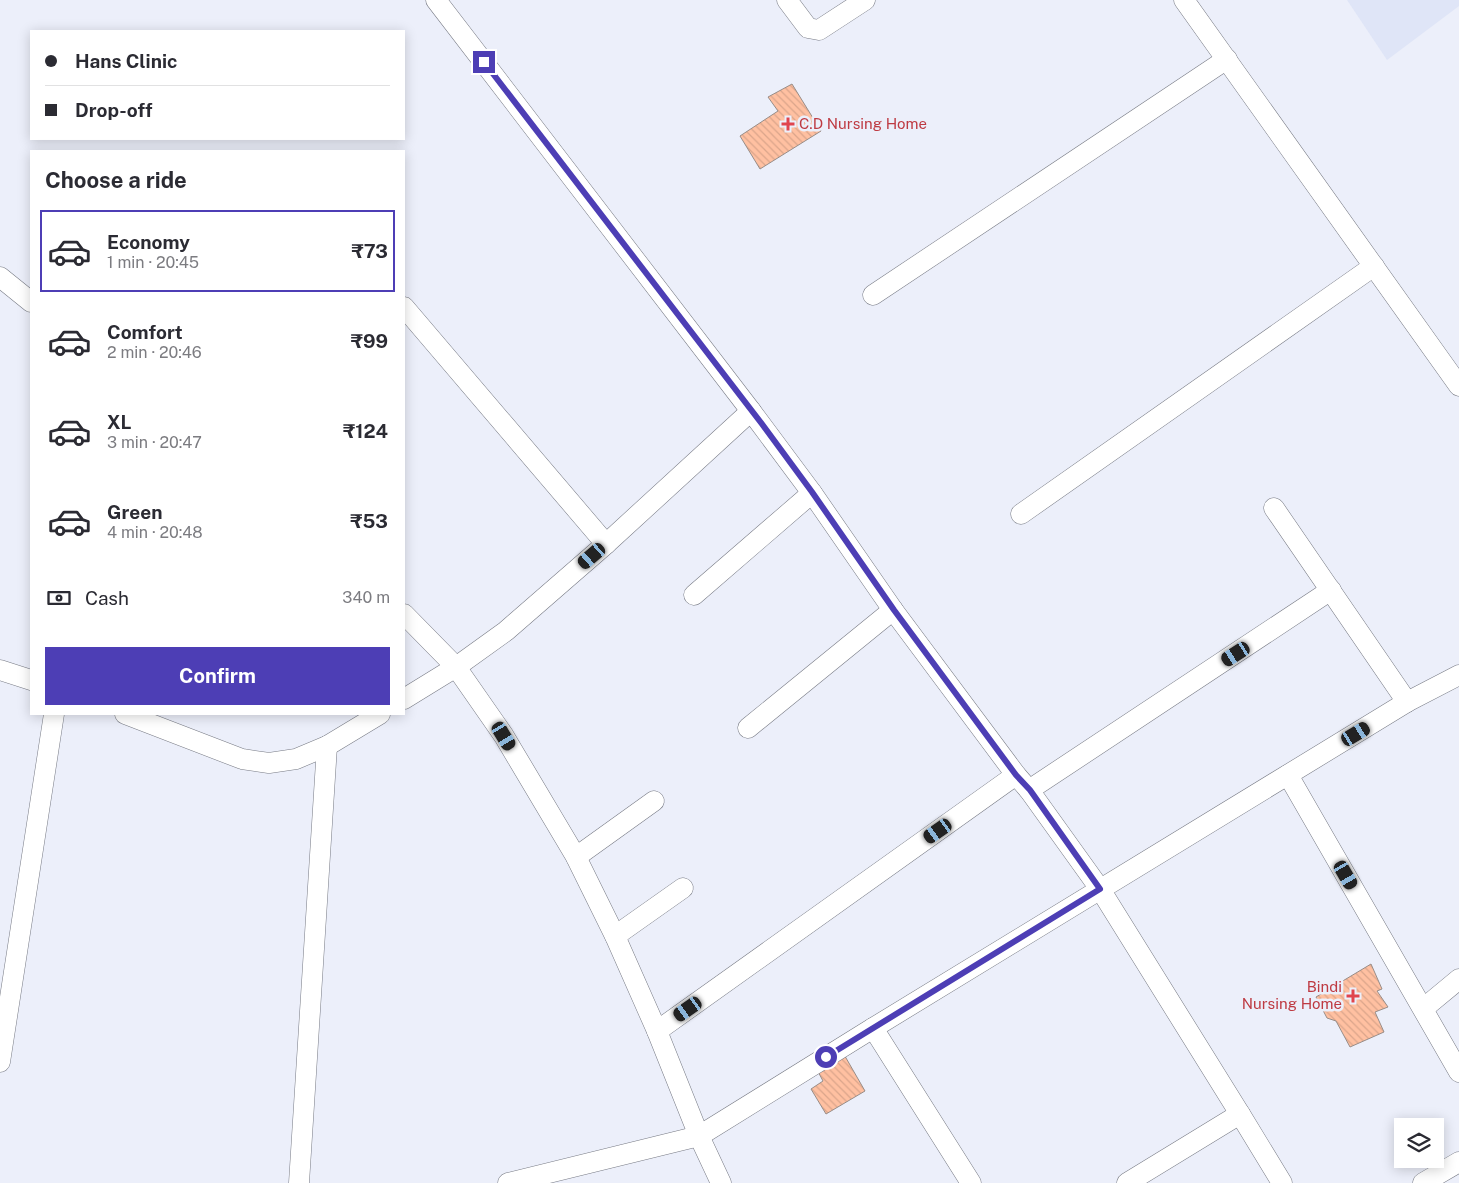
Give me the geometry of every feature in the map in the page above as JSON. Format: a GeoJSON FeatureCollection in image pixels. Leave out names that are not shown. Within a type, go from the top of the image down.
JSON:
{"type":"FeatureCollection","features":[{"type":"Feature","properties":{"kind":"street"},"geometry":{"type":"LineString","coordinates":[[436,0],[752,411],[812,492],[894,610],[1016,775],[1030,790],[1100,889],[1282,1183]]}},
{"type":"Feature","properties":{"kind":"street"},"geometry":{"type":"LineString","coordinates":[[786,0],[808,28],[819,30],[865,0]]}},
{"type":"Feature","properties":{"kind":"street"},"geometry":{"type":"LineString","coordinates":[[1184,0],[1459,386]]}},
{"type":"Feature","properties":{"kind":"street"},"geometry":{"type":"LineString","coordinates":[[873,295],[1226,59]]}},
{"type":"Feature","properties":{"kind":"street"},"geometry":{"type":"LineString","coordinates":[[1022,514],[1374,266]]}},
{"type":"Feature","properties":{"kind":"street"},"geometry":{"type":"LineString","coordinates":[[0,277],[30,301]]}},
{"type":"Feature","properties":{"kind":"street"},"geometry":{"type":"LineString","coordinates":[[405,308],[606,544]]}},
{"type":"Feature","properties":{"kind":"street"},"geometry":{"type":"LineString","coordinates":[[405,698],[456,667],[506,631],[606,544],[752,411]]}},
{"type":"Feature","properties":{"kind":"street"},"geometry":{"type":"LineString","coordinates":[[694,595],[812,492]]}},
{"type":"Feature","properties":{"kind":"street"},"geometry":{"type":"LineString","coordinates":[[1274,508],[1407,702]]}},
{"type":"Feature","properties":{"kind":"street"},"geometry":{"type":"LineString","coordinates":[[1030,790],[1332,590]]}},
{"type":"Feature","properties":{"kind":"street"},"geometry":{"type":"LineString","coordinates":[[748,728],[894,610]]}},
{"type":"Feature","properties":{"kind":"street"},"geometry":{"type":"LineString","coordinates":[[405,615],[456,667],[504,736],[576,857],[615,936],[657,1031],[699,1136],[722,1183]]}},
{"type":"Feature","properties":{"kind":"street"},"geometry":{"type":"LineString","coordinates":[[0,670],[30,680]]}},
{"type":"Feature","properties":{"kind":"street"},"geometry":{"type":"LineString","coordinates":[[508,1183],[699,1136],[1407,702],[1459,675]]}},
{"type":"Feature","properties":{"kind":"street"},"geometry":{"type":"LineString","coordinates":[[0,1062],[54,715]]}},
{"type":"Feature","properties":{"kind":"street"},"geometry":{"type":"LineString","coordinates":[[128,715],[242,759],[269,763],[296,759],[327,746],[378,715]]}},
{"type":"Feature","properties":{"kind":"street"},"geometry":{"type":"LineString","coordinates":[[299,1183],[327,746]]}},
{"type":"Feature","properties":{"kind":"street"},"geometry":{"type":"LineString","coordinates":[[657,1031],[1016,775]]}},
{"type":"Feature","properties":{"kind":"street"},"geometry":{"type":"LineString","coordinates":[[1288,775],[1424,1008],[1459,1072]]}},
{"type":"Feature","properties":{"kind":"street"},"geometry":{"type":"LineString","coordinates":[[576,857],[654,801]]}},
{"type":"Feature","properties":{"kind":"street"},"geometry":{"type":"LineString","coordinates":[[615,936],[683,888]]}},
{"type":"Feature","properties":{"kind":"street"},"geometry":{"type":"LineString","coordinates":[[1424,1008],[1459,979]]}},
{"type":"Feature","properties":{"kind":"street"},"geometry":{"type":"LineString","coordinates":[[873,1028],[971,1183]]}},
{"type":"Feature","properties":{"kind":"street"},"geometry":{"type":"LineString","coordinates":[[1127,1183],[1240,1114]]}},
{"type":"Feature","properties":{"kind":"street"},"geometry":{"type":"LineString","coordinates":[[1423,1183],[1459,1162]]}},
{"type":"Feature","properties":{"kind":"shaded area"},"geometry":{"type":"Polygon","coordinates":[[[1347,0],[1459,0],[1459,6],[1387,60],[1347,0]]]}},
{"type":"Feature","properties":{"kind":"building"},"geometry":{"type":"Polygon","coordinates":[[[792,84],[821,131],[760,169],[740,136],[778,111],[768,97],[792,84]]]}},
{"type":"Feature","properties":{"kind":"building"},"geometry":{"type":"Polygon","coordinates":[[[1371,964],[1382,989],[1377,991],[1388,1007],[1375,1012],[1384,1032],[1350,1047],[1336,1021],[1327,1018],[1316,997],[1371,964]]]}},
{"type":"Feature","properties":{"kind":"building"},"geometry":{"type":"Polygon","coordinates":[[[842,1051],[865,1091],[826,1114],[811,1089],[823,1081],[815,1066],[842,1051]]]}},
{"type":"Feature","properties":{"kind":"place","name":"C.D Nursing Home"},"geometry":{"type":"Point","coordinates":[788,124]}},
{"type":"Feature","properties":{"kind":"place","name":"Bindi Nursing Home"},"geometry":{"type":"Point","coordinates":[1353,996]}},
{"type":"Feature","properties":{"kind":"route"},"geometry":{"type":"LineString","coordinates":[[484,62],[762,424],[894,610],[1016,775],[1030,790],[1100,889],[826,1057]]}}]}
